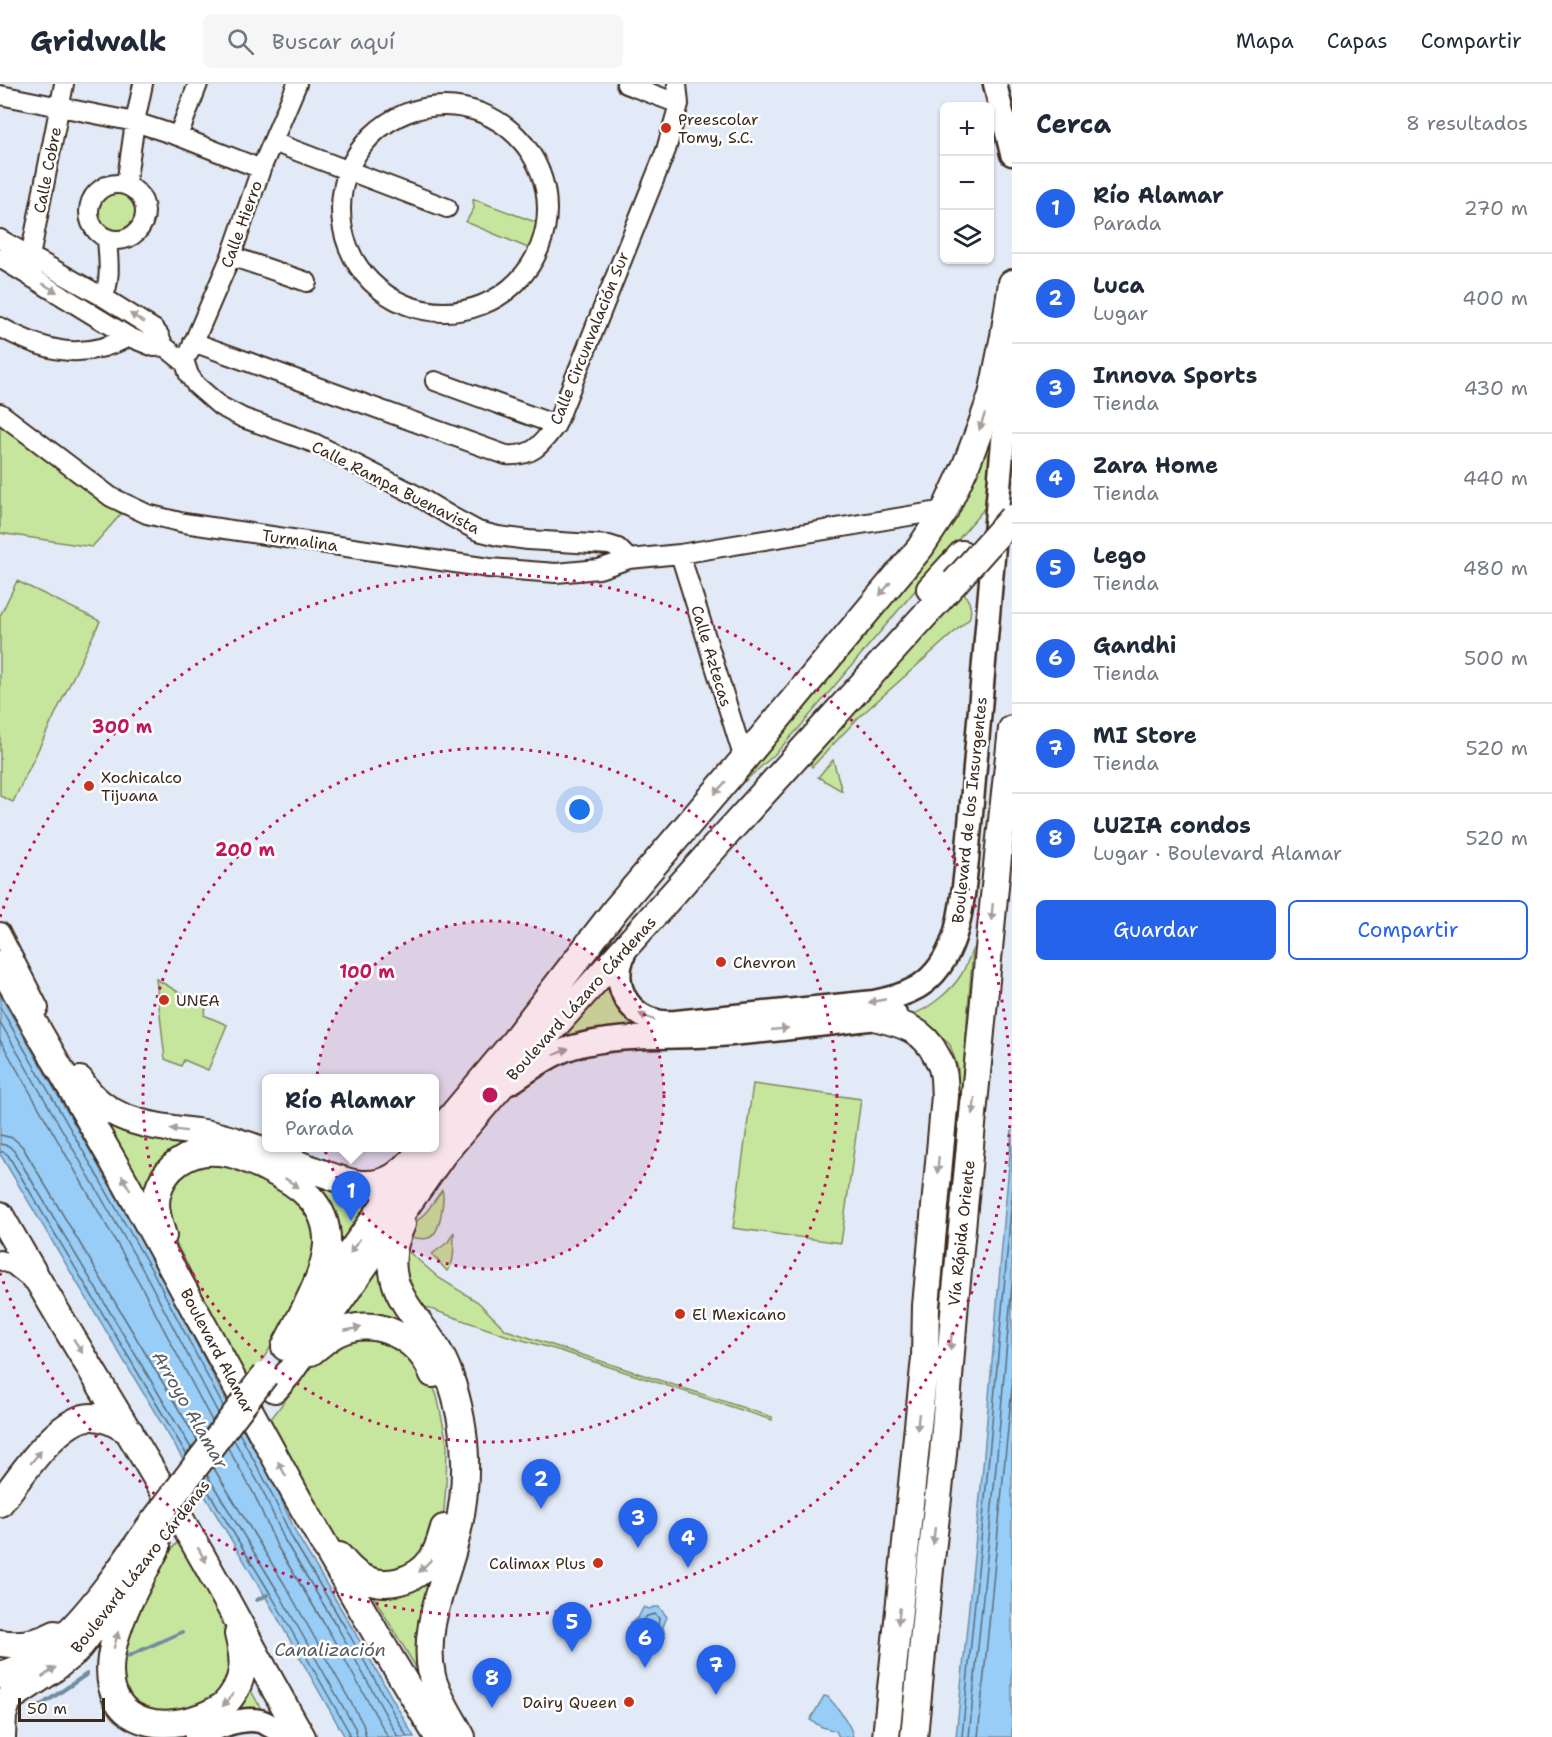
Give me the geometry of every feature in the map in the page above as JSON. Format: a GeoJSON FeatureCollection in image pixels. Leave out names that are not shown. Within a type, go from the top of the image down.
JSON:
{"type":"FeatureCollection","features":[{"type":"Feature","properties":{"kind":"highway"},"geometry":{"type":"LineString","coordinates":[[517,1037],[616,909],[920,548],[945,510],[966,465],[992,395],[1012,283]]}},
{"type":"Feature","properties":{"kind":"highway","name":"Boulevard Lázaro Cárdenas"},"geometry":{"type":"LineString","coordinates":[[439,1136],[517,1037],[763,775],[1012,498]]}},
{"type":"Feature","properties":{"kind":"highway","name":"Boulevard Lázaro Cárdenas"},"geometry":{"type":"LineString","coordinates":[[439,1138],[494,1094],[1012,518]]}},
{"type":"Feature","properties":{"kind":"highway","name":"Vía Rápida Oriente"},"geometry":{"type":"LineString","coordinates":[[914,1737],[1012,729]]}},
{"type":"Feature","properties":{"kind":"highway","name":"Boulevard Alamar"},"geometry":{"type":"LineString","coordinates":[[0,964],[177,1276],[298,1499],[438,1737]]}},
{"type":"Feature","properties":{"kind":"highway"},"geometry":{"type":"LineString","coordinates":[[39,1008],[87,1115]]}},
{"type":"Feature","properties":{"kind":"highway"},"geometry":{"type":"LineString","coordinates":[[39,1008],[87,1092],[105,1107],[150,1126],[222,1137],[262,1150]]}},
{"type":"Feature","properties":{"kind":"highway"},"geometry":{"type":"LineString","coordinates":[[878,1018],[899,1023],[920,1034],[931,1044],[943,1071],[945,1096],[926,1306],[925,1358],[886,1737]]}},
{"type":"Feature","properties":{"kind":"highway"},"geometry":{"type":"LineString","coordinates":[[177,1276],[164,1241],[156,1209],[157,1196],[163,1180],[177,1162],[209,1151],[231,1154],[261,1166],[298,1186],[306,1192],[321,1213],[325,1224],[327,1244],[325,1260],[318,1278],[285,1347]]}},
{"type":"Feature","properties":{"kind":"highway"},"geometry":{"type":"LineString","coordinates":[[267,1152],[328,1176],[362,1185],[389,1180],[423,1152]]}},
{"type":"Feature","properties":{"kind":"highway","name":"Boulevard Lázaro Cárdenas"},"geometry":{"type":"LineString","coordinates":[[276,1379],[285,1347],[399,1183],[425,1152]]}},
{"type":"Feature","properties":{"kind":"highway","name":"Boulevard Lázaro Cárdenas"},"geometry":{"type":"LineString","coordinates":[[4,1702],[76,1651],[111,1609],[160,1532],[276,1379],[427,1152]]}},
{"type":"Feature","properties":{"kind":"highway"},"geometry":{"type":"LineString","coordinates":[[430,1152],[412,1204],[394,1242],[391,1262],[394,1280],[402,1300],[438,1351],[448,1371],[463,1429],[465,1498],[453,1551],[433,1613],[429,1647],[432,1678],[462,1737]]}},
{"type":"Feature","properties":{"kind":"highway"},"geometry":{"type":"LineString","coordinates":[[925,1358],[965,1199]]}},
{"type":"Feature","properties":{"kind":"highway"},"geometry":{"type":"LineString","coordinates":[[0,1215],[46,1296],[130,1432],[229,1605],[292,1736]]}},
{"type":"Feature","properties":{"kind":"highway"},"geometry":{"type":"LineString","coordinates":[[276,1379],[322,1343],[343,1331],[375,1327],[398,1335],[417,1349],[431,1370],[445,1414],[451,1454],[448,1508],[444,1527],[432,1559],[405,1580],[389,1583],[375,1582],[360,1576],[346,1565],[298,1499]]}},
{"type":"Feature","properties":{"kind":"highway"},"geometry":{"type":"LineString","coordinates":[[0,1503],[44,1447],[59,1431],[77,1419],[90,1416],[105,1419],[130,1432]]}},
{"type":"Feature","properties":{"kind":"highway"},"geometry":{"type":"LineString","coordinates":[[160,1532],[122,1619],[111,1658],[114,1695],[118,1704],[130,1718],[140,1725],[158,1731],[183,1730],[210,1717],[228,1701],[241,1679],[243,1668],[240,1645],[229,1605]]}},
{"type":"Feature","properties":{"kind":"highway","name":"Boulevard Lázaro Cárdenas"},"geometry":{"type":"LineString","coordinates":[[0,1675],[21,1667],[59,1643],[160,1532]]}},
{"type":"Feature","properties":{"kind":"highway"},"geometry":{"type":"LineString","coordinates":[[0,1643],[22,1645],[46,1639],[77,1619],[98,1598]]}},
{"type":"Feature","properties":{"kind":"highway"},"geometry":{"type":"LineString","coordinates":[[365,1615],[453,1737]]}},
{"type":"Feature","properties":{"kind":"highway"},"geometry":{"type":"LineString","coordinates":[[2,1737],[4,1702]]}},
{"type":"Feature","properties":{"kind":"main road"},"geometry":{"type":"LineString","coordinates":[[999,88],[1012,154]]}},
{"type":"Feature","properties":{"kind":"main road","name":"Boulevard de los Insurgentes"},"geometry":{"type":"LineString","coordinates":[[494,1094],[551,1056],[574,1047],[594,1042],[874,1002],[891,998],[920,986],[942,963],[951,945],[960,917],[967,860],[1012,337]]}},
{"type":"Feature","properties":{"kind":"main road","name":"Boulevard de los Insurgentes"},"geometry":{"type":"LineString","coordinates":[[625,949],[620,969],[621,987],[627,1002],[638,1014],[657,1021],[723,1025],[878,1018],[899,1012],[925,999],[951,972],[961,958],[972,923],[1012,457]]}},
{"type":"Feature","properties":{"kind":"main road"},"geometry":{"type":"LineString","coordinates":[[196,1737],[248,1720],[261,1721],[292,1736]]}},
{"type":"Feature","properties":{"kind":"street","name":"Calle Cobre"},"geometry":{"type":"LineString","coordinates":[[30,256],[64,84]]}},
{"type":"Feature","properties":{"kind":"street"},"geometry":{"type":"LineString","coordinates":[[126,185],[143,84]]}},
{"type":"Feature","properties":{"kind":"street"},"geometry":{"type":"LineString","coordinates":[[178,136],[198,84]]}},
{"type":"Feature","properties":{"kind":"street","name":"Calle Hierro"},"geometry":{"type":"LineString","coordinates":[[185,363],[231,256],[261,169],[297,84]]}},
{"type":"Feature","properties":{"kind":"street"},"geometry":{"type":"LineString","coordinates":[[626,84],[679,104]]}},
{"type":"Feature","properties":{"kind":"street","name":"Calle Circunvalación Sur"},"geometry":{"type":"LineString","coordinates":[[194,342],[506,455],[525,454],[533,450],[541,444],[556,425],[666,150],[679,104],[676,84]]}},
{"type":"Feature","properties":{"kind":"street"},"geometry":{"type":"LineString","coordinates":[[0,95],[135,122],[178,136],[261,169]]}},
{"type":"Feature","properties":{"kind":"street"},"geometry":{"type":"LineString","coordinates":[[447,105],[479,111],[508,127],[530,151],[544,181],[548,213],[541,245],[523,277],[495,300],[462,312],[426,312],[392,299],[364,276],[346,245],[339,209],[347,170],[361,145],[385,123],[414,109],[447,105]]}},
{"type":"Feature","properties":{"kind":"street"},"geometry":{"type":"LineString","coordinates":[[273,142],[447,208]]}},
{"type":"Feature","properties":{"kind":"street"},"geometry":{"type":"LineString","coordinates":[[116,184],[126,185],[136,190],[144,204],[145,214],[142,225],[130,237],[121,240],[107,238],[99,233],[92,223],[90,205],[94,196],[101,189],[116,184]]}},
{"type":"Feature","properties":{"kind":"street"},"geometry":{"type":"LineString","coordinates":[[103,297],[108,281],[107,238]]}},
{"type":"Feature","properties":{"kind":"street"},"geometry":{"type":"LineString","coordinates":[[0,239],[103,297],[154,329],[164,346],[185,363]]}},
{"type":"Feature","properties":{"kind":"street"},"geometry":{"type":"LineString","coordinates":[[231,256],[307,282]]}},
{"type":"Feature","properties":{"kind":"street"},"geometry":{"type":"LineString","coordinates":[[0,258],[129,337],[154,347],[164,346]]}},
{"type":"Feature","properties":{"kind":"street"},"geometry":{"type":"LineString","coordinates":[[0,327],[39,346],[69,351],[105,346],[129,337]]}},
{"type":"Feature","properties":{"kind":"street","name":"Calle Rampa Buenavista"},"geometry":{"type":"LineString","coordinates":[[185,363],[196,385],[220,406],[243,418],[314,443],[414,494],[478,531],[528,540],[609,545],[618,548],[629,559]]}},
{"type":"Feature","properties":{"kind":"street"},"geometry":{"type":"LineString","coordinates":[[435,381],[556,425]]}},
{"type":"Feature","properties":{"kind":"street","name":"Turmalina"},"geometry":{"type":"LineString","coordinates":[[0,413],[105,494],[147,513],[172,520],[489,568],[556,573],[599,569],[629,559],[680,554],[945,510]]}},
{"type":"Feature","properties":{"kind":"street","name":"Calle Aztecas"},"geometry":{"type":"LineString","coordinates":[[680,554],[744,759]]}},
{"type":"Feature","properties":{"kind":"street"},"geometry":{"type":"LineString","coordinates":[[0,932],[39,1008]]}},
{"type":"Feature","properties":{"kind":"street"},"geometry":{"type":"LineString","coordinates":[[0,1260],[13,1264],[29,1276],[46,1296]]}},
{"type":"Feature","properties":{"kind":"green space"},"geometry":{"type":"Polygon","coordinates":[[[117,190],[132,197],[139,212],[132,227],[117,234],[102,227],[95,212],[102,197],[117,190]]]}},
{"type":"Feature","properties":{"kind":"green space"},"geometry":{"type":"Polygon","coordinates":[[[473,199],[538,223],[533,242],[528,248],[466,222],[474,208],[473,199]]]}},
{"type":"Feature","properties":{"kind":"green space"},"geometry":{"type":"Polygon","coordinates":[[[0,424],[121,514],[92,547],[0,533],[0,424]]]}},
{"type":"Feature","properties":{"kind":"green space"},"geometry":{"type":"Polygon","coordinates":[[[991,444],[986,505],[983,510],[799,728],[744,782],[750,770],[961,503],[991,444]]]}},
{"type":"Feature","properties":{"kind":"green space"},"geometry":{"type":"Polygon","coordinates":[[[17,581],[100,621],[13,802],[0,796],[0,616],[17,581]]]}},
{"type":"Feature","properties":{"kind":"green space"},"geometry":{"type":"Polygon","coordinates":[[[960,587],[970,606],[969,619],[858,718],[812,767],[812,762],[882,676],[960,587]]]}},
{"type":"Feature","properties":{"kind":"green space"},"geometry":{"type":"Polygon","coordinates":[[[833,760],[842,791],[818,777],[833,760]]]}},
{"type":"Feature","properties":{"kind":"green space"},"geometry":{"type":"Polygon","coordinates":[[[973,948],[952,1205],[958,1068],[950,1045],[933,1028],[913,1014],[933,1003],[952,987],[963,972],[973,948]]]}},
{"type":"Feature","properties":{"kind":"green space"},"geometry":{"type":"Polygon","coordinates":[[[156,979],[206,1008],[204,1015],[227,1025],[208,1070],[184,1060],[181,1066],[165,1059],[156,979]]]}},
{"type":"Feature","properties":{"kind":"green space"},"geometry":{"type":"Polygon","coordinates":[[[609,983],[613,995],[650,1030],[559,1035],[609,983]]]}},
{"type":"Feature","properties":{"kind":"green space"},"geometry":{"type":"Polygon","coordinates":[[[753,1084],[861,1099],[841,1243],[733,1228],[753,1084]]]}},
{"type":"Feature","properties":{"kind":"green space"},"geometry":{"type":"Polygon","coordinates":[[[87,1099],[381,1189],[334,1262],[329,1212],[195,1147],[152,1214],[87,1099]]]}},
{"type":"Feature","properties":{"kind":"green space"},"geometry":{"type":"Polygon","coordinates":[[[215,1155],[304,1196],[323,1246],[285,1326],[248,1381],[164,1220],[170,1179],[215,1155]]]}},
{"type":"Feature","properties":{"kind":"green space"},"geometry":{"type":"Polygon","coordinates":[[[442,1190],[441,1215],[433,1235],[429,1238],[418,1239],[403,1235],[427,1211],[442,1190]]]}},
{"type":"Feature","properties":{"kind":"green space"},"geometry":{"type":"Polygon","coordinates":[[[454,1232],[453,1258],[447,1271],[432,1254],[448,1242],[454,1232]]]}},
{"type":"Feature","properties":{"kind":"green space"},"geometry":{"type":"Polygon","coordinates":[[[402,1246],[439,1278],[478,1302],[506,1330],[772,1417],[772,1420],[505,1335],[419,1305],[406,1285],[402,1246]]]}},
{"type":"Feature","properties":{"kind":"green space"},"geometry":{"type":"Polygon","coordinates":[[[385,1247],[385,1270],[391,1293],[437,1356],[450,1390],[460,1430],[463,1458],[460,1508],[420,1645],[420,1674],[364,1581],[405,1585],[434,1565],[453,1528],[460,1480],[457,1429],[445,1380],[424,1342],[394,1320],[387,1318],[357,1319],[328,1329],[385,1247]]]}},
{"type":"Feature","properties":{"kind":"green space"},"geometry":{"type":"Polygon","coordinates":[[[370,1332],[423,1363],[437,1396],[447,1443],[446,1485],[440,1532],[434,1546],[392,1576],[347,1556],[268,1423],[315,1360],[323,1353],[370,1332]]]}},
{"type":"Feature","properties":{"kind":"green space"},"geometry":{"type":"Polygon","coordinates":[[[180,1539],[232,1641],[236,1662],[218,1702],[140,1718],[119,1681],[129,1625],[157,1568],[180,1539]]]}},
{"type":"Feature","properties":{"kind":"green space"},"geometry":{"type":"Polygon","coordinates":[[[248,1685],[261,1709],[242,1710],[229,1715],[248,1685]]]}},
{"type":"Feature","properties":{"kind":"water"},"geometry":{"type":"Polygon","coordinates":[[[0,995],[159,1271],[220,1389],[274,1483],[297,1535],[414,1737],[345,1737],[265,1596],[0,1154],[0,995]]]}},
{"type":"Feature","properties":{"kind":"water"},"geometry":{"type":"Polygon","coordinates":[[[1012,1130],[1012,1737],[956,1737],[983,1466],[1012,1130]]]}},
{"type":"Feature","properties":{"kind":"water"},"geometry":{"type":"Polygon","coordinates":[[[644,1607],[649,1609],[659,1607],[667,1617],[663,1627],[665,1637],[658,1644],[652,1641],[644,1642],[629,1629],[630,1623],[638,1618],[644,1607]]]}},
{"type":"Feature","properties":{"kind":"water"},"geometry":{"type":"Polygon","coordinates":[[[824,1696],[828,1697],[843,1716],[853,1737],[839,1737],[836,1731],[810,1720],[824,1696]]]}},
{"type":"Feature","properties":{"kind":"waterway"},"geometry":{"type":"LineString","coordinates":[[257,1600],[267,1595]]}},
{"type":"Feature","properties":{"kind":"waterway"},"geometry":{"type":"LineString","coordinates":[[126,1657],[182,1632]]}},
{"type":"Feature","properties":{"kind":"waterway"},"geometry":{"type":"LineString","coordinates":[[40,1706],[87,1674]]}},
{"type":"Feature","properties":{"kind":"place","name":"Preescolar Tomy, S.C."},"geometry":{"type":"Point","coordinates":[666,128]}},
{"type":"Feature","properties":{"kind":"place","name":"Xochicalco Tijuana"},"geometry":{"type":"Point","coordinates":[89,786]}},
{"type":"Feature","properties":{"kind":"place","name":"Chevron"},"geometry":{"type":"Point","coordinates":[721,962]}},
{"type":"Feature","properties":{"kind":"place","name":"UNEA"},"geometry":{"type":"Point","coordinates":[164,1000]}},
{"type":"Feature","properties":{"kind":"place","name":"Río Alamar"},"geometry":{"type":"Point","coordinates":[351,1221]}},
{"type":"Feature","properties":{"kind":"place","name":"El Mexicano"},"geometry":{"type":"Point","coordinates":[680,1314]}},
{"type":"Feature","properties":{"kind":"place","name":"Luca"},"geometry":{"type":"Point","coordinates":[541,1509]}},
{"type":"Feature","properties":{"kind":"place","name":"Innova Sports"},"geometry":{"type":"Point","coordinates":[638,1548]}},
{"type":"Feature","properties":{"kind":"place","name":"Calimax Plus"},"geometry":{"type":"Point","coordinates":[598,1563]}},
{"type":"Feature","properties":{"kind":"place","name":"Zara Home"},"geometry":{"type":"Point","coordinates":[688,1568]}},
{"type":"Feature","properties":{"kind":"place","name":"Lego"},"geometry":{"type":"Point","coordinates":[572,1652]}},
{"type":"Feature","properties":{"kind":"place","name":"Gandhi"},"geometry":{"type":"Point","coordinates":[645,1668]}},
{"type":"Feature","properties":{"kind":"place","name":"MI Store"},"geometry":{"type":"Point","coordinates":[716,1695]}},
{"type":"Feature","properties":{"kind":"place","name":"Dairy Queen"},"geometry":{"type":"Point","coordinates":[629,1702]}},
{"type":"Feature","properties":{"kind":"place","name":"LUZIA condos"},"geometry":{"type":"Point","coordinates":[492,1708]}},
{"type":"Feature","properties":{"kind":"water label","name":"Arroyo Alamar"},"geometry":{"type":"Point","coordinates":[190,1410]}},
{"type":"Feature","properties":{"kind":"water label","name":"Canalización"},"geometry":{"type":"Point","coordinates":[330,1650]}}]}
